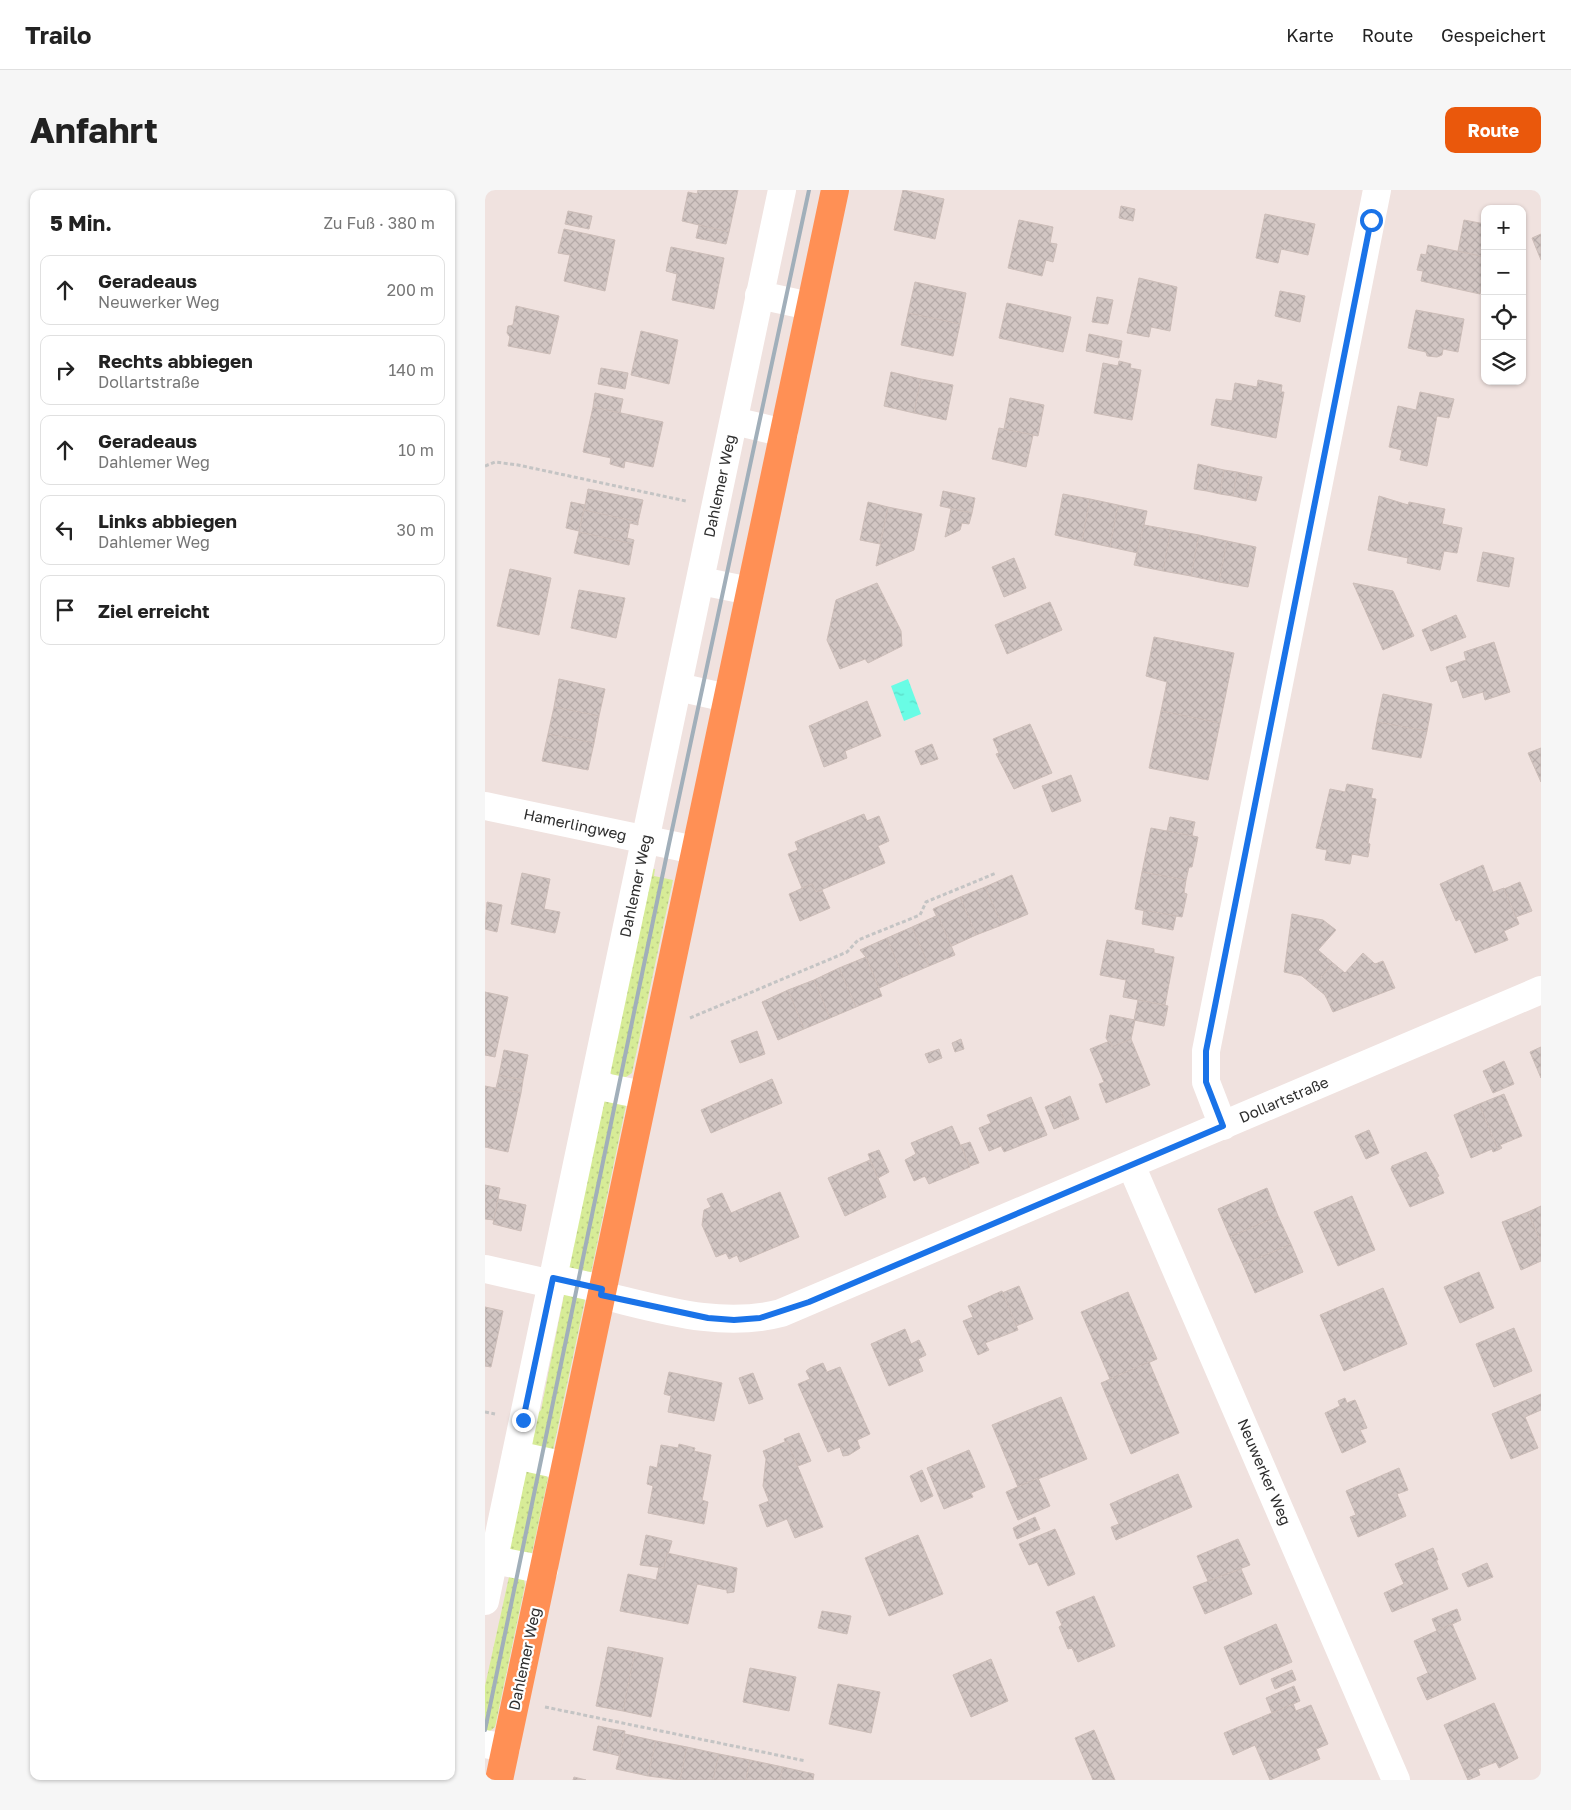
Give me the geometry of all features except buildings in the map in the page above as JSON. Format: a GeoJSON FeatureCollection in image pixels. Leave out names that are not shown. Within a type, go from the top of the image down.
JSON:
{"type":"FeatureCollection","features":[{"type":"Feature","properties":{"kind":"main road","name":"Dahlemer Weg"},"geometry":{"type":"LineString","coordinates":[[499,1780],[496,1746],[543,1570],[835,190]]}},
{"type":"Feature","properties":{"kind":"street","name":"Dahlemer Weg"},"geometry":{"type":"LineString","coordinates":[[485,1601],[782,190]]}},
{"type":"Feature","properties":{"kind":"street"},"geometry":{"type":"LineString","coordinates":[[1223,1126],[1206,1082],[1206,1051],[1377,190]]}},
{"type":"Feature","properties":{"kind":"street"},"geometry":{"type":"LineString","coordinates":[[759,295],[810,306]]}},
{"type":"Feature","properties":{"kind":"street","name":"Dahlemer Weg"},"geometry":{"type":"LineString","coordinates":[[734,421],[784,433]]}},
{"type":"Feature","properties":{"kind":"street"},"geometry":{"type":"LineString","coordinates":[[701,581],[750,592]]}},
{"type":"Feature","properties":{"kind":"street"},"geometry":{"type":"LineString","coordinates":[[678,687],[727,698]]}},
{"type":"Feature","properties":{"kind":"street","name":"Hamerlingweg"},"geometry":{"type":"LineString","coordinates":[[485,806],[695,850]]}},
{"type":"Feature","properties":{"kind":"street","name":"Dollartstraße"},"geometry":{"type":"LineString","coordinates":[[602,1292],[708,1318],[760,1318],[809,1302],[1541,990]]}},
{"type":"Feature","properties":{"kind":"street"},"geometry":{"type":"LineString","coordinates":[[594,1084],[643,1095]]}},
{"type":"Feature","properties":{"kind":"street","name":"Neuwerker Weg"},"geometry":{"type":"LineString","coordinates":[[1131,1165],[1396,1780]]}},
{"type":"Feature","properties":{"kind":"street"},"geometry":{"type":"LineString","coordinates":[[485,1269],[602,1292]]}},
{"type":"Feature","properties":{"kind":"street"},"geometry":{"type":"LineString","coordinates":[[515,1455],[565,1466]]}},
{"type":"Feature","properties":{"kind":"street"},"geometry":{"type":"LineString","coordinates":[[493,1560],[543,1570]]}},
{"type":"Feature","properties":{"kind":"path"},"geometry":{"type":"LineString","coordinates":[[485,466],[495,462],[518,466],[716,508]]}},
{"type":"Feature","properties":{"kind":"path"},"geometry":{"type":"LineString","coordinates":[[682,1021],[847,952],[859,940],[920,915],[926,902],[996,873]]}},
{"type":"Feature","properties":{"kind":"path"},"geometry":{"type":"LineString","coordinates":[[539,1706],[806,1761]]}},
{"type":"Feature","properties":{"kind":"shaded area"},"geometry":{"type":"Polygon","coordinates":[[[647,868],[655,869],[654,876],[673,880],[632,1073],[626,1077],[613,1076],[609,1071],[647,868]]]}},
{"type":"Feature","properties":{"kind":"shaded area"},"geometry":{"type":"Polygon","coordinates":[[[605,1099],[626,1105],[591,1273],[565,1268],[605,1099]]]}},
{"type":"Feature","properties":{"kind":"shaded area"},"geometry":{"type":"Polygon","coordinates":[[[573,1293],[581,1295],[585,1300],[553,1450],[527,1444],[536,1415],[541,1410],[564,1295],[573,1293]]]}},
{"type":"Feature","properties":{"kind":"shaded area"},"geometry":{"type":"Polygon","coordinates":[[[525,1470],[544,1472],[548,1478],[532,1553],[509,1550],[525,1470]]]}},
{"type":"Feature","properties":{"kind":"shaded area"},"geometry":{"type":"Polygon","coordinates":[[[509,1577],[524,1579],[525,1585],[495,1727],[485,1735],[485,1686],[509,1577]]]}},
{"type":"Feature","properties":{"kind":"water"},"geometry":{"type":"Polygon","coordinates":[[[908,679],[921,714],[904,721],[891,686],[908,679]]]}},
{"type":"Feature","properties":{"kind":"railway"},"geometry":{"type":"LineString","coordinates":[[485,1730],[669,844],[809,190]]}},
{"type":"Feature","properties":{"kind":"route"},"geometry":{"type":"LineString","coordinates":[[523,1420],[553,1278],[602,1289],[601,1295],[708,1318],[734,1320],[760,1318],[781,1313],[809,1302],[1223,1126],[1206,1082],[1206,1051],[1371,220]]}}]}
